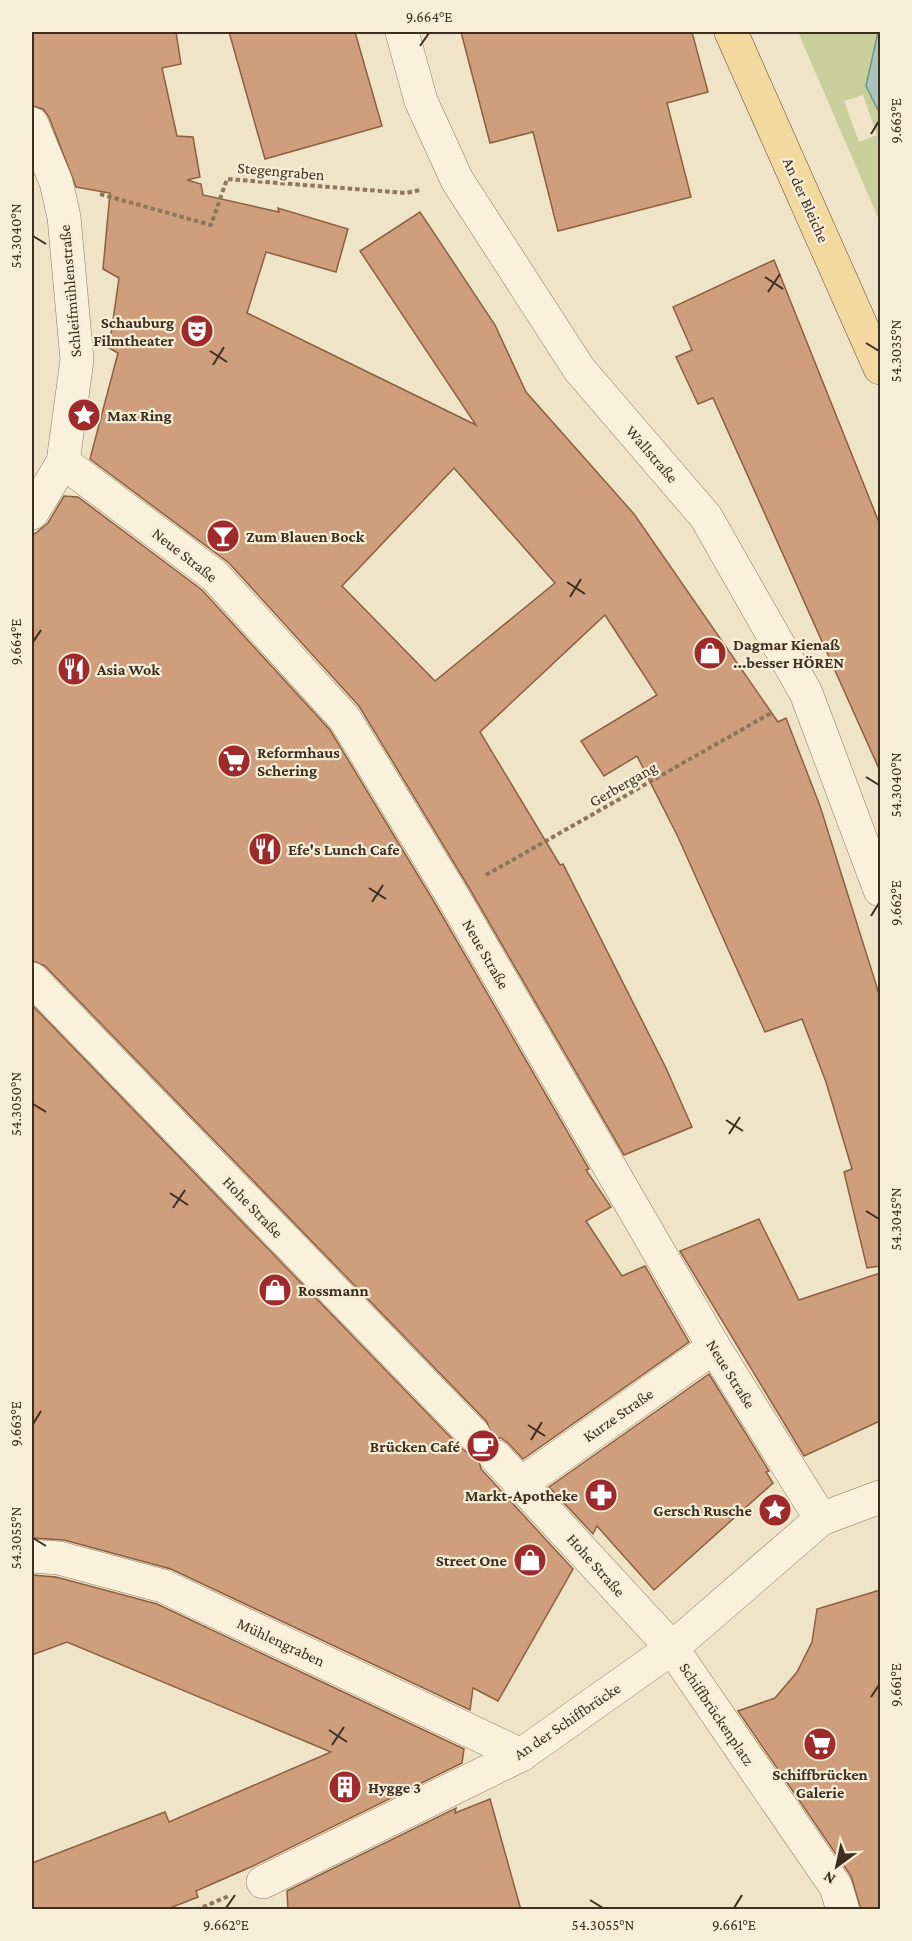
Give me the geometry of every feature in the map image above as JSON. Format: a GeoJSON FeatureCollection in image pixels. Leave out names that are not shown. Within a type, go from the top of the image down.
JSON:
{"type":"FeatureCollection","features":[{"type":"Feature","properties":{"kind":"main road","name":"An der Bleiche"},"geometry":{"type":"LineString","coordinates":[[731,32],[880,369]]}},
{"type":"Feature","properties":{"kind":"street","name":"Wallstraße"},"geometry":{"type":"LineString","coordinates":[[402,32],[421,101],[457,180],[579,369],[706,517],[806,693],[880,890]]}},
{"type":"Feature","properties":{"kind":"street","name":"Schleifmühlenstraße"},"geometry":{"type":"LineString","coordinates":[[32,124],[56,182],[64,217],[77,360],[63,462]]}},
{"type":"Feature","properties":{"kind":"street"},"geometry":{"type":"LineString","coordinates":[[32,513],[63,462]]}},
{"type":"Feature","properties":{"kind":"street","name":"Neue Straße"},"geometry":{"type":"LineString","coordinates":[[63,462],[215,576],[345,719],[452,895],[714,1347],[821,1519]]}},
{"type":"Feature","properties":{"kind":"street","name":"Hohe Straße"},"geometry":{"type":"LineString","coordinates":[[32,979],[522,1483],[672,1648]]}},
{"type":"Feature","properties":{"kind":"street","name":"Kurze Straße"},"geometry":{"type":"LineString","coordinates":[[522,1483],[714,1347]]}},
{"type":"Feature","properties":{"kind":"street","name":"Schiffbrückenplatz"},"geometry":{"type":"LineString","coordinates":[[843,1910],[836,1887],[672,1648],[821,1519],[880,1497]]}},
{"type":"Feature","properties":{"kind":"street","name":"Mühlengraben"},"geometry":{"type":"LineString","coordinates":[[32,1556],[59,1558],[163,1586],[521,1755]]}},
{"type":"Feature","properties":{"kind":"street","name":"An der Schiffbrücke"},"geometry":{"type":"LineString","coordinates":[[263,1882],[521,1755],[672,1648]]}},
{"type":"Feature","properties":{"kind":"path","name":"Stegengraben"},"geometry":{"type":"LineString","coordinates":[[56,182],[211,225],[227,179],[406,193],[457,180]]}},
{"type":"Feature","properties":{"kind":"path","name":"Gerbergang"},"geometry":{"type":"LineString","coordinates":[[452,895],[806,693]]}},
{"type":"Feature","properties":{"kind":"green space"},"geometry":{"type":"Polygon","coordinates":[[[798,32],[878,32],[866,86],[880,114],[880,222],[798,32]],[[863,95],[844,101],[859,142],[877,135],[863,95]]]}},
{"type":"Feature","properties":{"kind":"water"},"geometry":{"type":"Polygon","coordinates":[[[878,32],[880,32],[880,114],[866,86],[878,32]]]}},
{"type":"Feature","properties":{"kind":"building"},"geometry":{"type":"Polygon","coordinates":[[[32,32],[176,32],[181,64],[162,68],[177,136],[193,137],[200,177],[187,180],[201,184],[203,195],[279,212],[278,208],[348,229],[336,272],[266,252],[247,313],[476,425],[360,251],[420,212],[495,325],[526,392],[634,514],[778,722],[786,718],[820,806],[880,997],[880,1266],[867,1268],[844,1172],[852,1169],[826,1082],[802,1019],[765,1032],[678,837],[637,756],[604,776],[581,741],[657,695],[605,615],[480,732],[560,865],[563,864],[666,1068],[692,1127],[624,1155],[468,886],[359,706],[229,563],[90,459],[118,353],[109,348],[119,278],[103,269],[110,193],[76,187],[49,117],[43,109],[32,106],[32,32]],[[454,468],[342,586],[435,681],[555,583],[454,468]]]}},
{"type":"Feature","properties":{"kind":"building"},"geometry":{"type":"Polygon","coordinates":[[[229,32],[355,32],[382,126],[265,159],[229,32]]]}},
{"type":"Feature","properties":{"kind":"building"},"geometry":{"type":"Polygon","coordinates":[[[461,32],[692,32],[708,92],[667,103],[691,197],[558,231],[533,132],[490,143],[461,32]]]}},
{"type":"Feature","properties":{"kind":"building"},"geometry":{"type":"Polygon","coordinates":[[[774,260],[880,525],[880,771],[713,398],[698,404],[676,357],[692,350],[673,307],[774,260]]]}},
{"type":"Feature","properties":{"kind":"building"},"geometry":{"type":"Polygon","coordinates":[[[64,496],[78,497],[202,590],[330,730],[436,905],[589,1169],[586,1170],[611,1207],[586,1221],[622,1276],[645,1266],[689,1342],[523,1459],[501,1438],[492,1438],[487,1422],[45,966],[32,961],[32,536],[48,523],[64,496]]]}},
{"type":"Feature","properties":{"kind":"building"},"geometry":{"type":"Polygon","coordinates":[[[32,1005],[461,1448],[468,1453],[477,1453],[481,1469],[573,1569],[498,1701],[473,1688],[470,1710],[171,1569],[64,1540],[32,1538],[32,1005]]]}},
{"type":"Feature","properties":{"kind":"building"},"geometry":{"type":"Polygon","coordinates":[[[759,1219],[799,1300],[880,1273],[880,1421],[804,1456],[680,1251],[759,1219]]]}},
{"type":"Feature","properties":{"kind":"building"},"geometry":{"type":"Polygon","coordinates":[[[709,1374],[769,1471],[766,1472],[773,1483],[654,1590],[597,1526],[593,1534],[549,1487],[709,1374]]]}},
{"type":"Feature","properties":{"kind":"building"},"geometry":{"type":"Polygon","coordinates":[[[32,1575],[56,1577],[157,1604],[464,1749],[462,1763],[253,1866],[196,1891],[198,1897],[165,1910],[32,1910],[32,1863],[165,1812],[169,1822],[331,1752],[67,1642],[32,1655],[32,1575]]]}},
{"type":"Feature","properties":{"kind":"building","name":"Schiffbrücken Galerie"},"geometry":{"type":"Polygon","coordinates":[[[880,1590],[880,1910],[861,1910],[851,1876],[738,1711],[775,1698],[797,1672],[812,1642],[817,1609],[880,1590]]]}},
{"type":"Feature","properties":{"kind":"building"},"geometry":{"type":"Polygon","coordinates":[[[490,1799],[521,1910],[288,1910],[287,1891],[456,1808],[455,1813],[490,1799]]]}},
{"type":"Feature","properties":{"kind":"place","name":"Schauburg Filmtheater"},"geometry":{"type":"Point","coordinates":[197,331]}},
{"type":"Feature","properties":{"kind":"place","name":"Max Ring"},"geometry":{"type":"Point","coordinates":[84,415]}},
{"type":"Feature","properties":{"kind":"place","name":"Zum Blauen Bock"},"geometry":{"type":"Point","coordinates":[223,536]}},
{"type":"Feature","properties":{"kind":"place","name":"Dagmar Kienaß ...besser HÖREN"},"geometry":{"type":"Point","coordinates":[710,653]}},
{"type":"Feature","properties":{"kind":"place","name":"Asia Wok"},"geometry":{"type":"Point","coordinates":[74,669]}},
{"type":"Feature","properties":{"kind":"place","name":"Reformhaus Schering"},"geometry":{"type":"Point","coordinates":[234,761]}},
{"type":"Feature","properties":{"kind":"place","name":"Efe's Lunch Cafe"},"geometry":{"type":"Point","coordinates":[265,849]}},
{"type":"Feature","properties":{"kind":"place","name":"Rossmann"},"geometry":{"type":"Point","coordinates":[275,1290]}},
{"type":"Feature","properties":{"kind":"place","name":"Brücken Café"},"geometry":{"type":"Point","coordinates":[483,1446]}},
{"type":"Feature","properties":{"kind":"place","name":"Markt-Apotheke"},"geometry":{"type":"Point","coordinates":[601,1495]}},
{"type":"Feature","properties":{"kind":"place","name":"Gersch Rusche"},"geometry":{"type":"Point","coordinates":[775,1510]}},
{"type":"Feature","properties":{"kind":"place","name":"Street One"},"geometry":{"type":"Point","coordinates":[530,1560]}},
{"type":"Feature","properties":{"kind":"place","name":"Schiffbrücken Galerie"},"geometry":{"type":"Point","coordinates":[820,1744]}},
{"type":"Feature","properties":{"kind":"place","name":"Hygge 3"},"geometry":{"type":"Point","coordinates":[345,1787]}}]}
